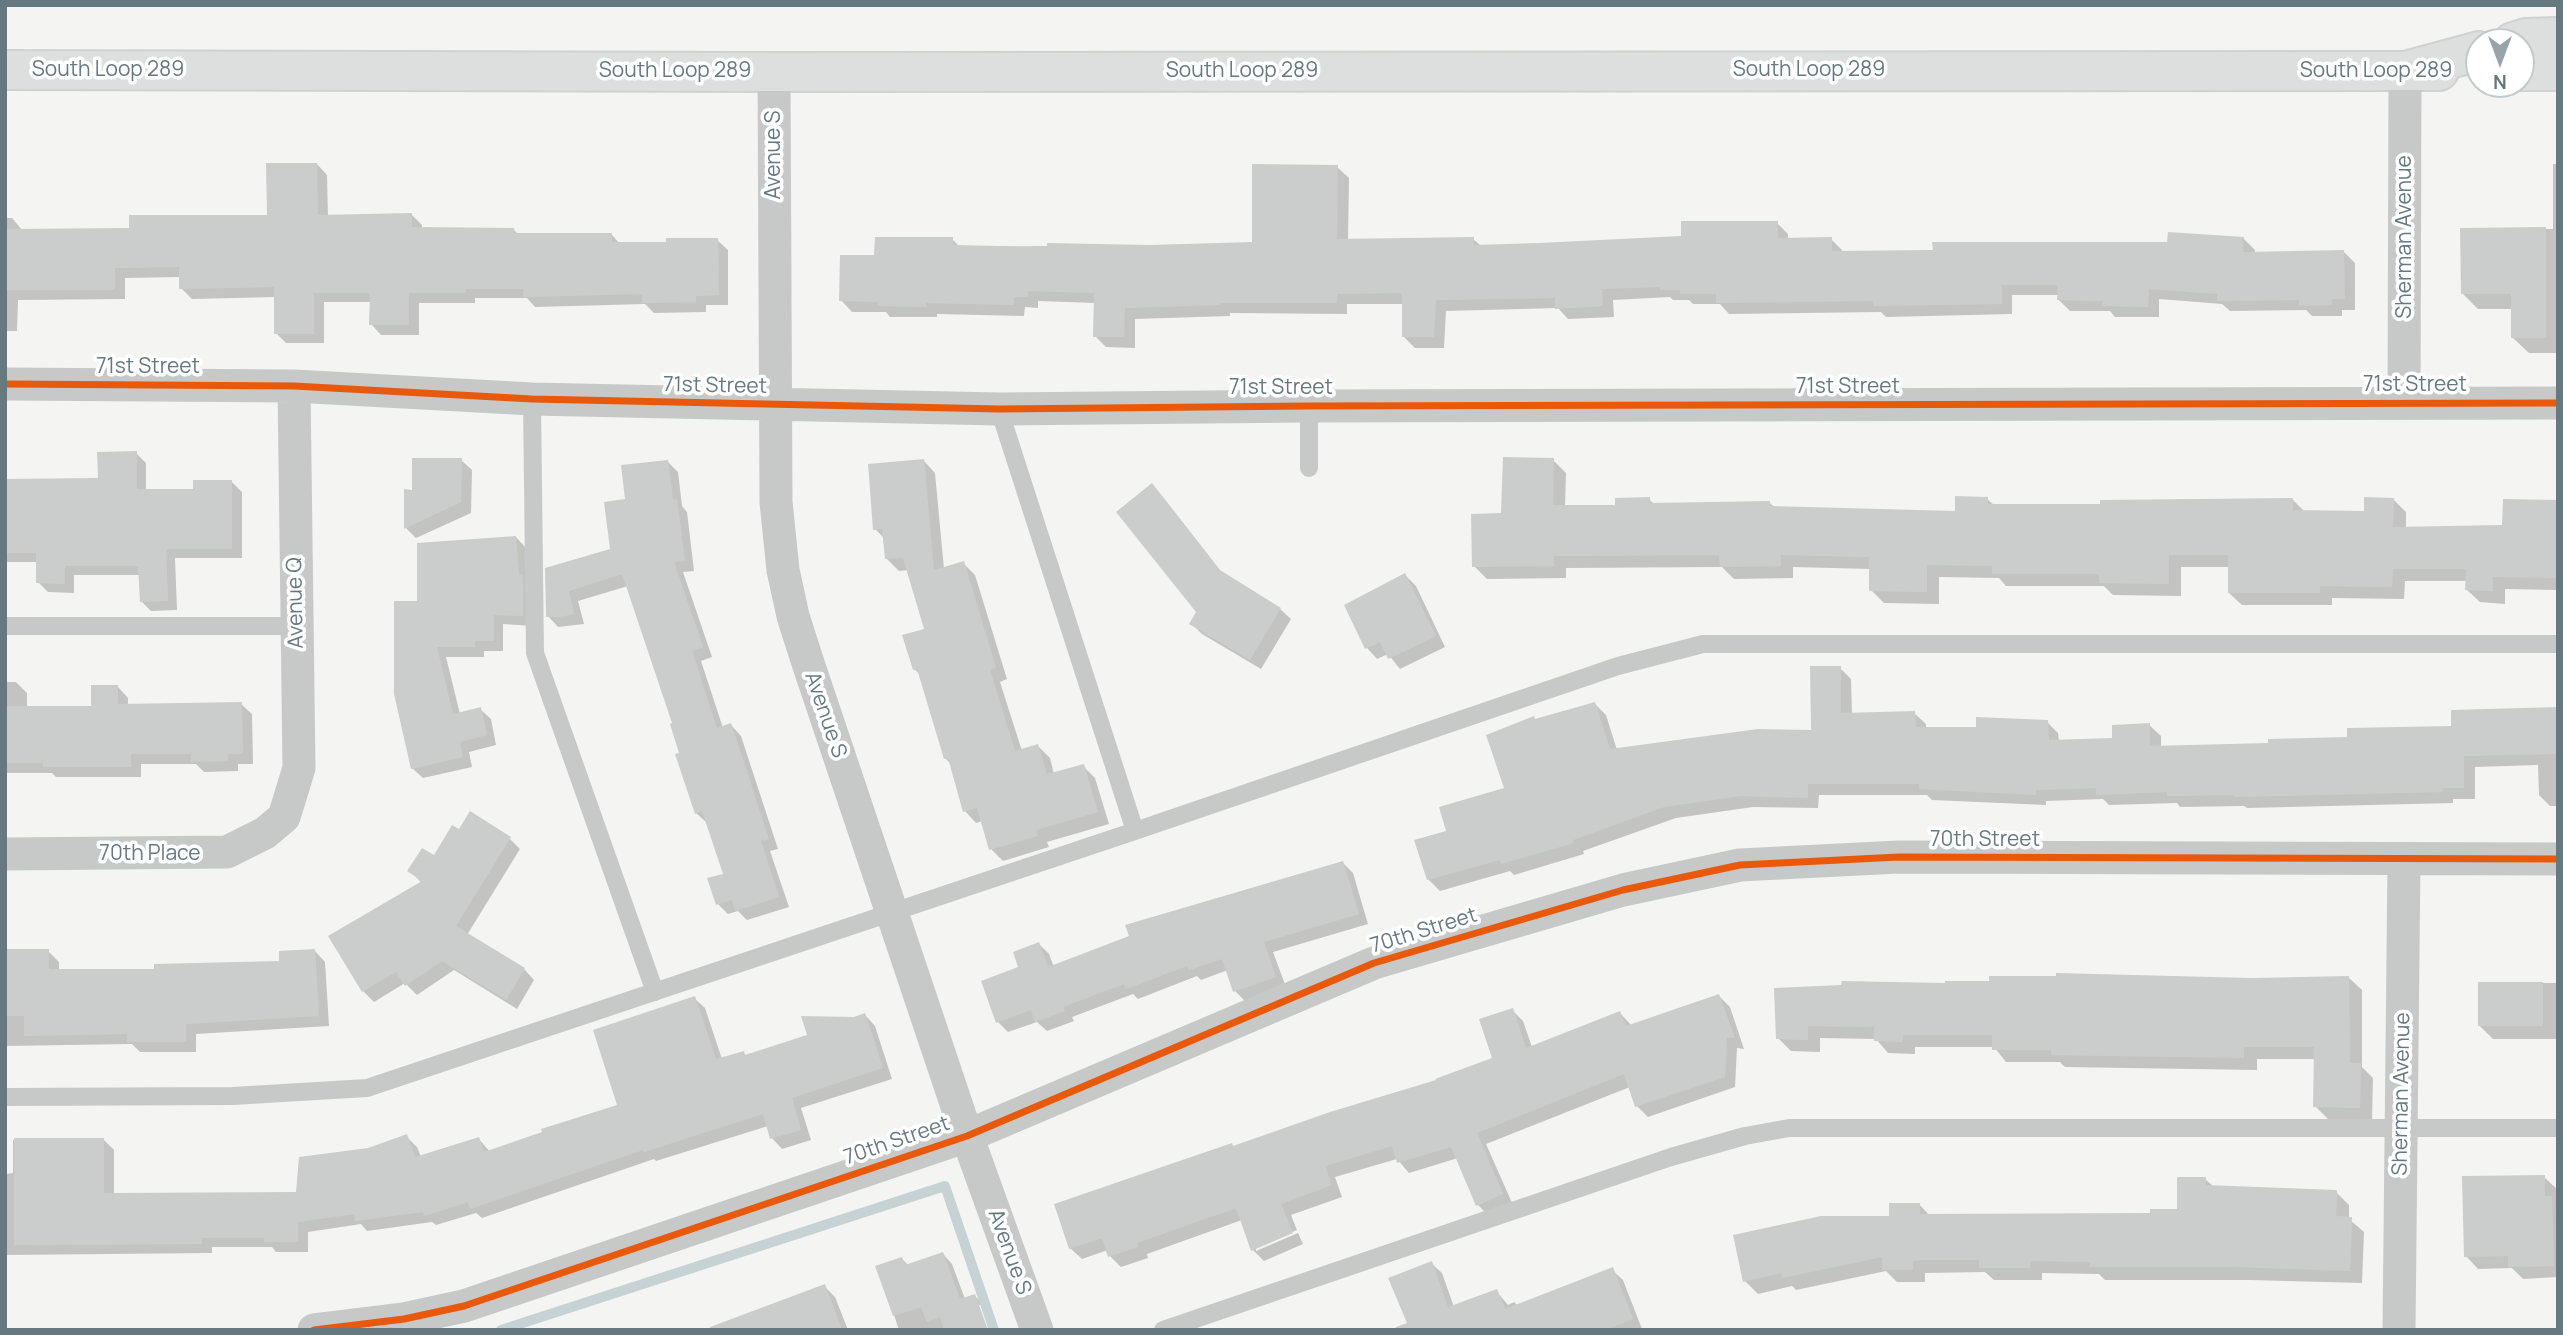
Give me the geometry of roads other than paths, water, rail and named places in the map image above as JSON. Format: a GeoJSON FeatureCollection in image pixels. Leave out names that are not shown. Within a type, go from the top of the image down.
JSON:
{"type":"FeatureCollection","features":[{"type":"Feature","properties":{"kind":"main road"},"geometry":{"type":"LineString","coordinates":[[2535,38],[2558,37]]}},
{"type":"Feature","properties":{"kind":"main road"},"geometry":{"type":"LineString","coordinates":[[2405,71],[2465,55]]}},
{"type":"Feature","properties":{"kind":"main road","name":"South Loop 289"},"geometry":{"type":"LineString","coordinates":[[5,70],[2465,71]]}},
{"type":"Feature","properties":{"kind":"main road"},"geometry":{"type":"LineString","coordinates":[[2535,71],[2558,71]]}},
{"type":"Feature","properties":{"kind":"street","name":"Sherman Avenue"},"geometry":{"type":"LineString","coordinates":[[2404,403],[2405,71]]}},
{"type":"Feature","properties":{"kind":"street","name":"Avenue S"},"geometry":{"type":"LineString","coordinates":[[774,72],[776,502],[783,569],[793,616],[891,912],[1037,1330]]}},
{"type":"Feature","properties":{"kind":"street","name":"71st Street"},"geometry":{"type":"LineString","coordinates":[[5,384],[294,386],[532,399],[999,409],[2558,403]]}},
{"type":"Feature","properties":{"kind":"street","name":"Avenue Q"},"geometry":{"type":"LineString","coordinates":[[284,817],[299,768],[294,386]]}},
{"type":"Feature","properties":{"kind":"street","name":"70th Place"},"geometry":{"type":"LineString","coordinates":[[5,854],[227,852],[265,833],[284,817]]}},
{"type":"Feature","properties":{"kind":"street","name":"70th Street"},"geometry":{"type":"LineString","coordinates":[[314,1330],[404,1319],[464,1306],[968,1136],[1374,963],[1623,890],[1740,865],[1899,857],[2558,859]]}},
{"type":"Feature","properties":{"kind":"street","name":"Sherman Avenue"},"geometry":{"type":"LineString","coordinates":[[2399,1330],[2404,859]]}},
{"type":"Feature","properties":{"kind":"lane"},"geometry":{"type":"LineString","coordinates":[[532,399],[535,653],[654,992]]}},
{"type":"Feature","properties":{"kind":"lane"},"geometry":{"type":"LineString","coordinates":[[1309,406],[1309,468]]}},
{"type":"Feature","properties":{"kind":"lane"},"geometry":{"type":"LineString","coordinates":[[999,409],[1135,831]]}},
{"type":"Feature","properties":{"kind":"lane"},"geometry":{"type":"LineString","coordinates":[[5,626],[296,626]]}},
{"type":"Feature","properties":{"kind":"lane"},"geometry":{"type":"LineString","coordinates":[[5,1097],[233,1096],[367,1088],[1618,666],[1703,644],[2558,644]]}},
{"type":"Feature","properties":{"kind":"lane"},"geometry":{"type":"LineString","coordinates":[[1163,1330],[1671,1157],[1745,1136],[1789,1128],[2558,1128]]}},
{"type":"Feature","properties":{"kind":"waterway"},"geometry":{"type":"LineString","coordinates":[[501,1330],[945,1186],[994,1330]]}}]}
